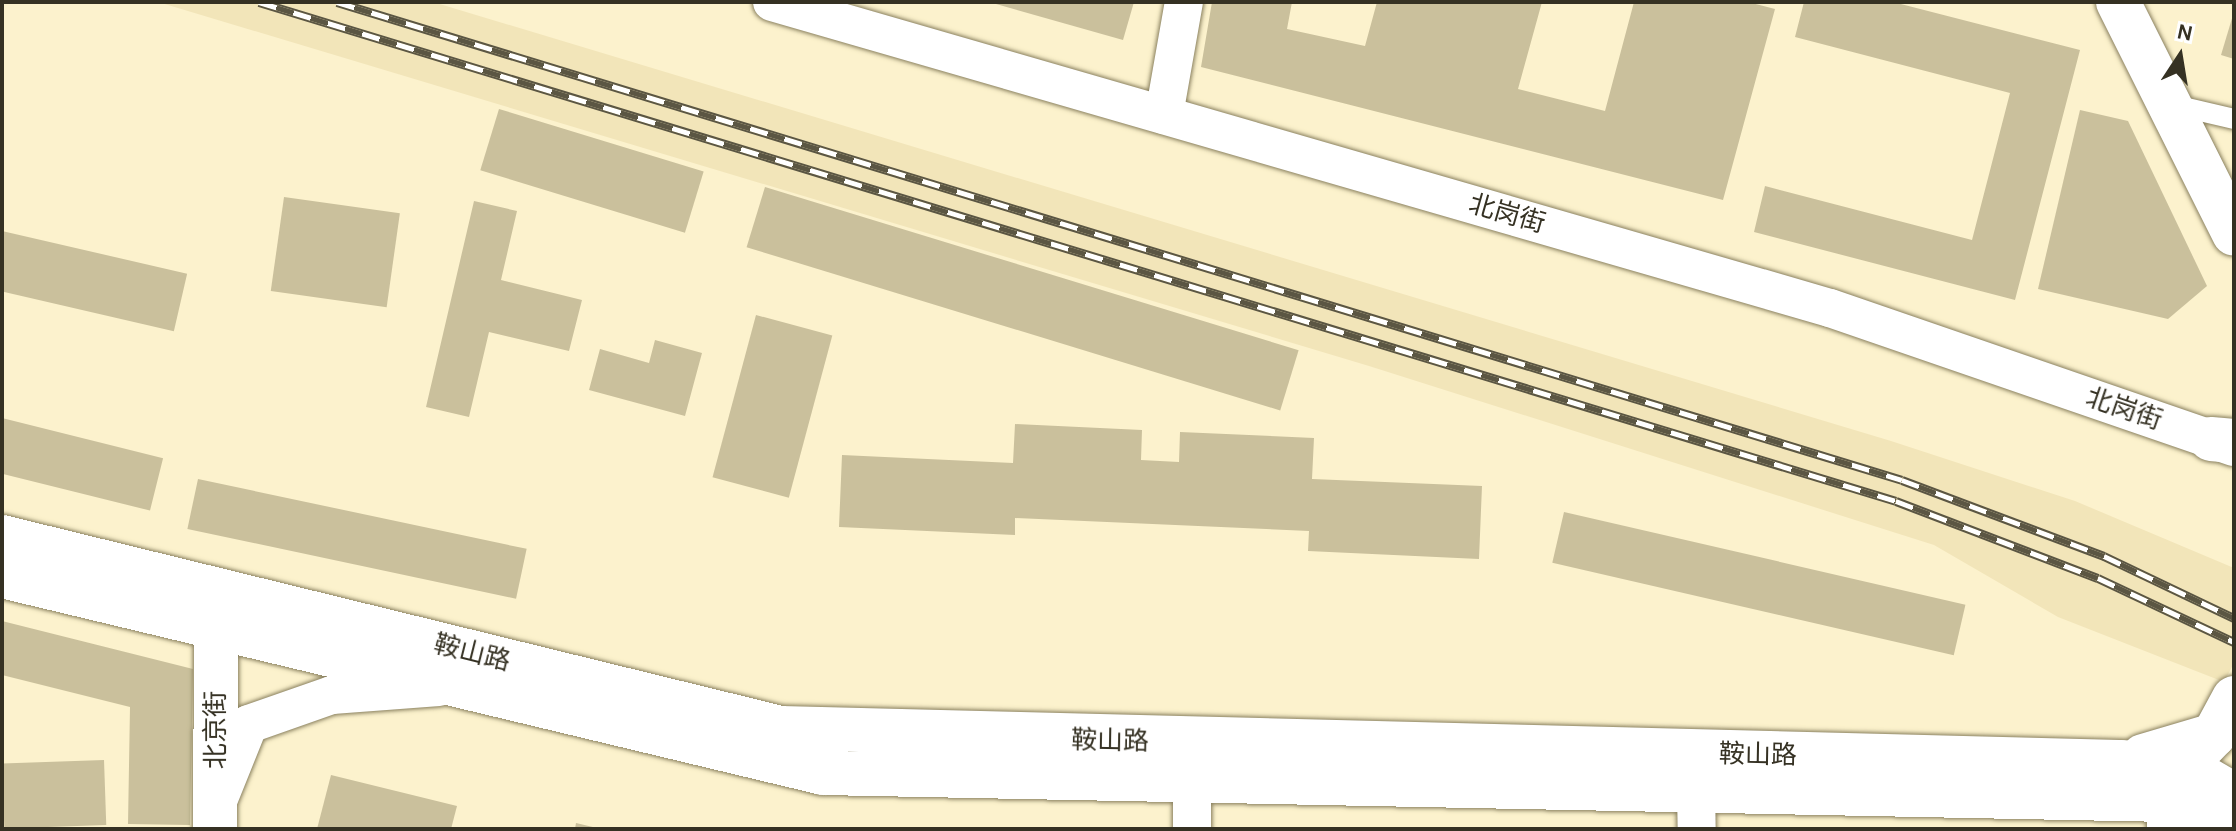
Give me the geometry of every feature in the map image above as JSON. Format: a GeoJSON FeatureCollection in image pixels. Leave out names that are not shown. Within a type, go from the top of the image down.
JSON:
{"type":"FeatureCollection","features":[{"type":"Feature","properties":{"kind":"main road"},"geometry":{"type":"LineString","coordinates":[[2118,2],[2234,234]]}},
{"type":"Feature","properties":{"kind":"main road","name":"鞍山路"},"geometry":{"type":"LineString","coordinates":[[2,537],[781,728],[1192,761],[1696,810],[2234,795]]}},
{"type":"Feature","properties":{"kind":"main road","name":"鞍山路"},"geometry":{"type":"LineString","coordinates":[[2,576],[216,631],[823,773],[1192,761],[2120,762],[2219,829]]}},
{"type":"Feature","properties":{"kind":"main road","name":"北京街"},"geometry":{"type":"LineString","coordinates":[[215,818],[216,631]]}},
{"type":"Feature","properties":{"kind":"main road"},"geometry":{"type":"LineString","coordinates":[[2120,762],[2224,716]]}},
{"type":"Feature","properties":{"kind":"main road"},"geometry":{"type":"LineString","coordinates":[[2174,798],[2224,716]]}},
{"type":"Feature","properties":{"kind":"street","name":"北岗街"},"geometry":{"type":"LineString","coordinates":[[772,2],[1830,308],[2226,443]]}},
{"type":"Feature","properties":{"kind":"street"},"geometry":{"type":"LineString","coordinates":[[1164,115],[1184,2]]}},
{"type":"Feature","properties":{"kind":"street"},"geometry":{"type":"LineString","coordinates":[[215,818],[249,724],[332,695],[452,686]]}},
{"type":"Feature","properties":{"kind":"street"},"geometry":{"type":"LineString","coordinates":[[1192,761],[1192,829]]}},
{"type":"Feature","properties":{"kind":"lane"},"geometry":{"type":"LineString","coordinates":[[2166,103],[2234,119]]}},
{"type":"Feature","properties":{"kind":"shaded area"},"geometry":{"type":"Polygon","coordinates":[[[158,2],[433,2],[1891,441],[2075,501],[2234,568],[2234,663],[2224,682],[2058,617],[1934,545],[1369,366],[158,2]]]}},
{"type":"Feature","properties":{"kind":"building"},"geometry":{"type":"Polygon","coordinates":[[[989,2],[1134,2],[1123,40],[989,2]]]}},
{"type":"Feature","properties":{"kind":"building"},"geometry":{"type":"Polygon","coordinates":[[[1212,2],[1292,2],[1287,29],[1365,46],[1377,2],[1542,2],[1518,89],[1605,111],[1634,2],[1748,2],[1775,9],[1723,200],[1201,67],[1212,2]]]}},
{"type":"Feature","properties":{"kind":"building"},"geometry":{"type":"Polygon","coordinates":[[[1804,2],[1893,2],[2080,50],[2015,300],[1754,232],[1765,186],[1972,240],[2010,93],[1795,37],[1804,2]]]}},
{"type":"Feature","properties":{"kind":"building"},"geometry":{"type":"Polygon","coordinates":[[[2234,15],[2234,59],[2221,55],[2234,15]]]}},
{"type":"Feature","properties":{"kind":"building"},"geometry":{"type":"Polygon","coordinates":[[[499,109],[704,172],[685,233],[480,170],[499,109]]]}},
{"type":"Feature","properties":{"kind":"building"},"geometry":{"type":"Polygon","coordinates":[[[2080,110],[2128,121],[2207,286],[2168,319],[2038,289],[2080,110]]]}},
{"type":"Feature","properties":{"kind":"building"},"geometry":{"type":"Polygon","coordinates":[[[765,187],[1299,350],[1280,410],[747,247],[765,187]]]}},
{"type":"Feature","properties":{"kind":"building"},"geometry":{"type":"Polygon","coordinates":[[[284,197],[400,213],[387,307],[271,291],[284,197]]]}},
{"type":"Feature","properties":{"kind":"building"},"geometry":{"type":"Polygon","coordinates":[[[474,201],[517,211],[501,280],[582,300],[569,351],[489,332],[469,417],[426,407],[474,201]]]}},
{"type":"Feature","properties":{"kind":"building"},"geometry":{"type":"Polygon","coordinates":[[[2,231],[187,274],[174,331],[2,292],[2,231]]]}},
{"type":"Feature","properties":{"kind":"building"},"geometry":{"type":"Polygon","coordinates":[[[756,315],[832,335],[789,498],[713,477],[756,315]]]}},
{"type":"Feature","properties":{"kind":"building"},"geometry":{"type":"Polygon","coordinates":[[[655,340],[702,353],[685,416],[589,390],[600,349],[649,363],[655,340]]]}},
{"type":"Feature","properties":{"kind":"building"},"geometry":{"type":"Polygon","coordinates":[[[2,418],[163,458],[150,511],[2,474],[2,418]]]}},
{"type":"Feature","properties":{"kind":"building"},"geometry":{"type":"Polygon","coordinates":[[[1015,424],[1142,430],[1141,460],[1179,462],[1180,432],[1314,438],[1312,479],[1482,486],[1479,559],[1308,551],[1309,531],[1015,518],[1015,535],[839,527],[842,455],[1013,463],[1015,424]]]}},
{"type":"Feature","properties":{"kind":"building"},"geometry":{"type":"Polygon","coordinates":[[[198,479],[527,549],[516,599],[187,529],[198,479]]]}},
{"type":"Feature","properties":{"kind":"building"},"geometry":{"type":"Polygon","coordinates":[[[1564,512],[1965,605],[1954,655],[1552,563],[1564,512]]]}},
{"type":"Feature","properties":{"kind":"building"},"geometry":{"type":"Polygon","coordinates":[[[2,621],[193,669],[190,825],[128,824],[130,707],[2,675],[2,621]]]}},
{"type":"Feature","properties":{"kind":"building"},"geometry":{"type":"Polygon","coordinates":[[[104,760],[106,825],[4,829],[2,764],[104,760]]]}},
{"type":"Feature","properties":{"kind":"building"},"geometry":{"type":"Polygon","coordinates":[[[331,775],[457,806],[451,829],[317,829],[331,775]]]}},
{"type":"Feature","properties":{"kind":"building"},"geometry":{"type":"Polygon","coordinates":[[[576,823],[597,828],[597,829],[575,829],[576,823]]]}},
{"type":"Feature","properties":{"kind":"railway"},"geometry":{"type":"LineString","coordinates":[[259,2],[1896,501],[2098,578],[2234,642]]}},
{"type":"Feature","properties":{"kind":"railway"},"geometry":{"type":"LineString","coordinates":[[337,2],[1902,480],[2104,556],[2234,618]]}}]}
